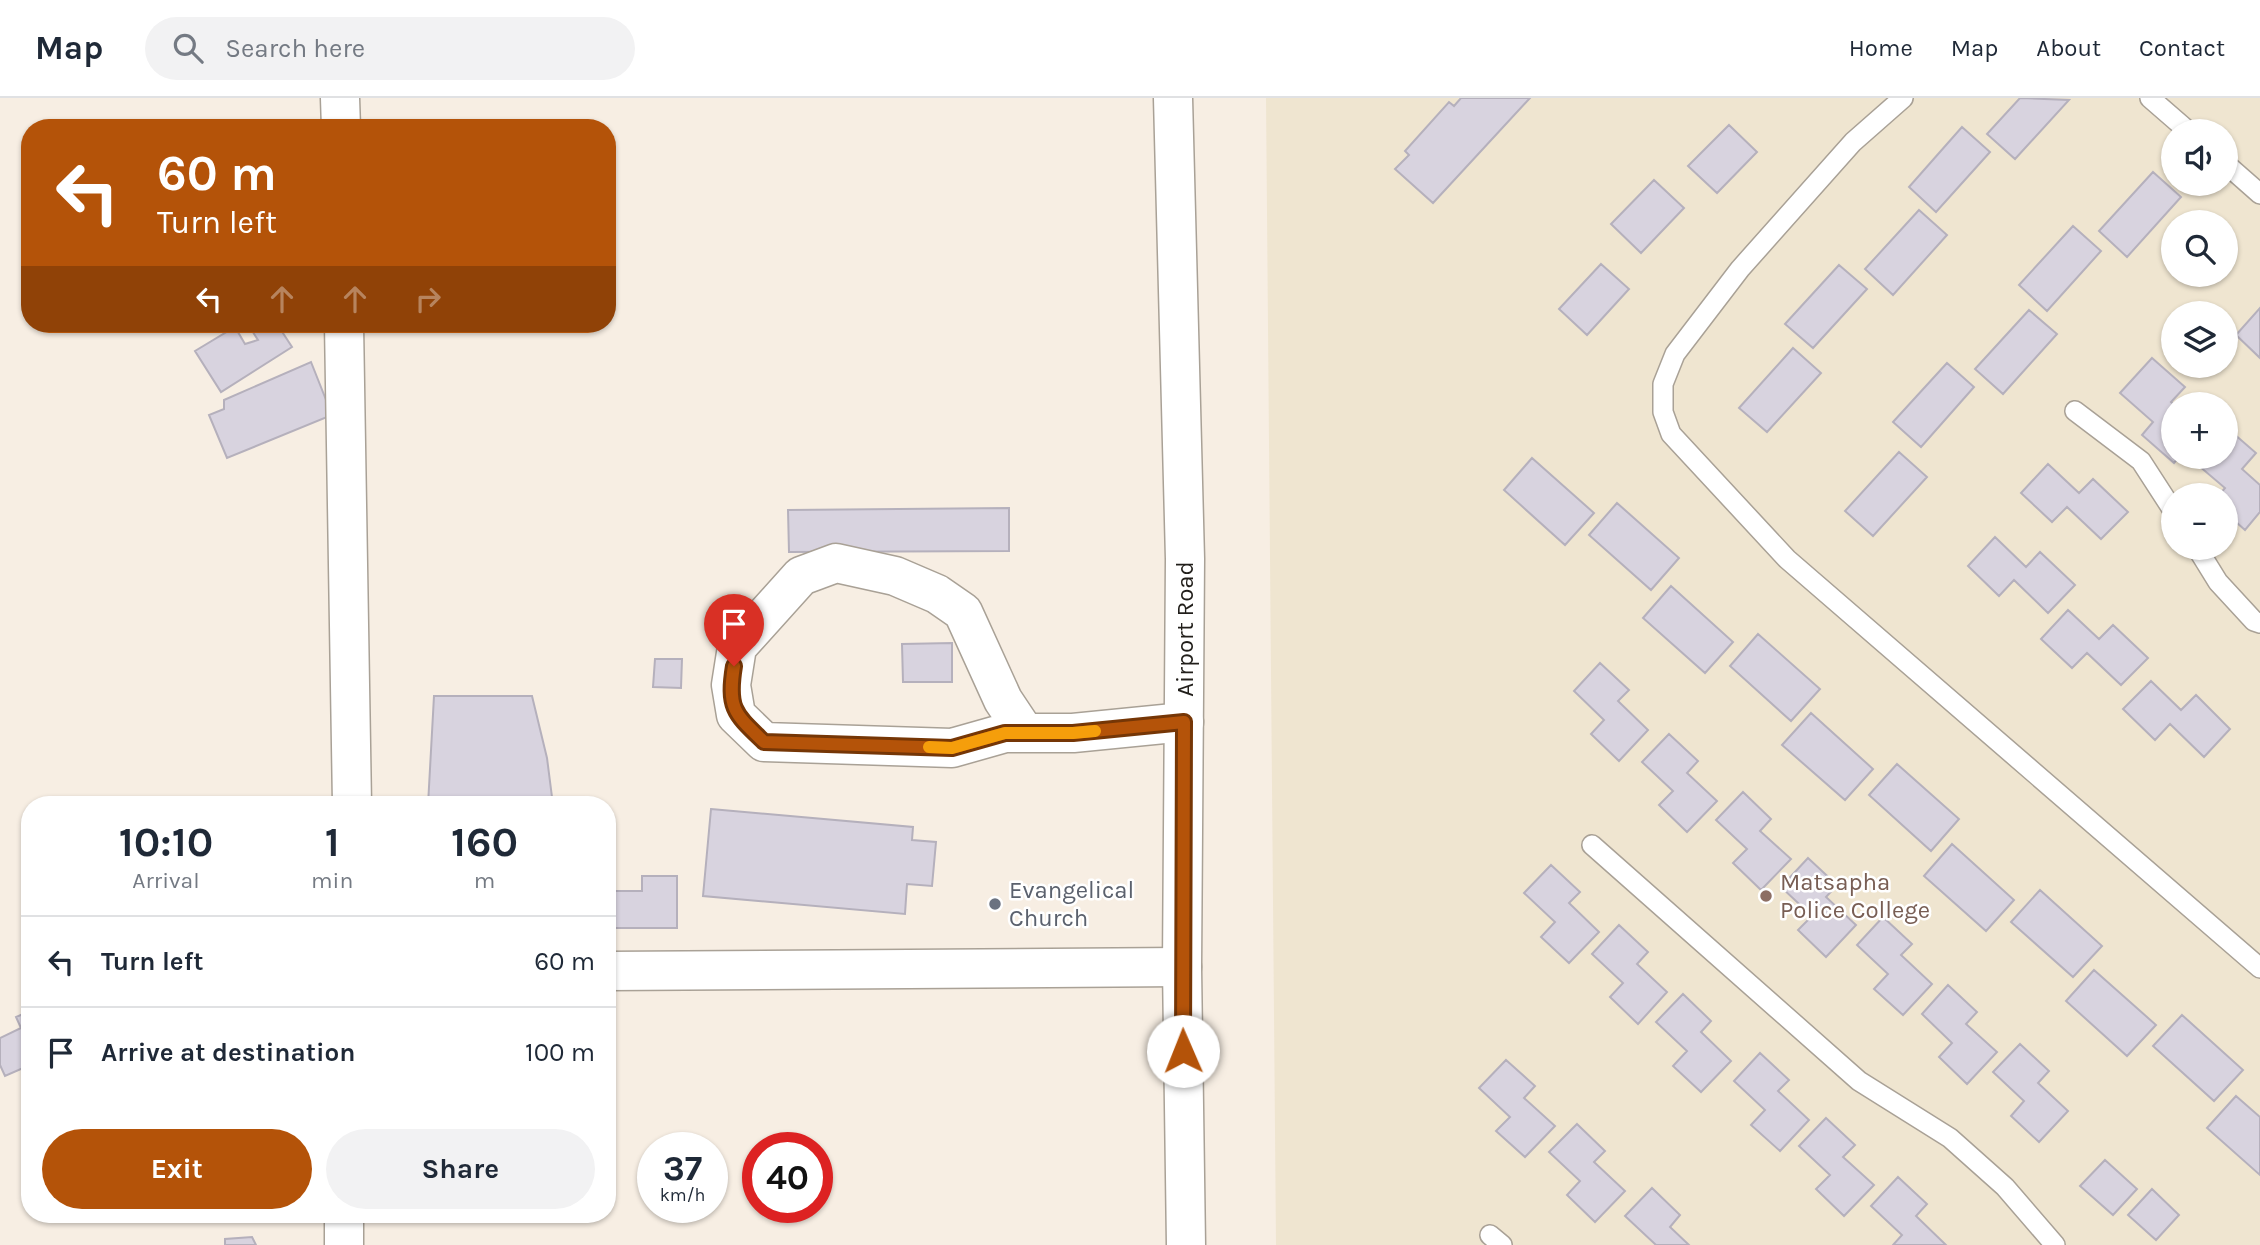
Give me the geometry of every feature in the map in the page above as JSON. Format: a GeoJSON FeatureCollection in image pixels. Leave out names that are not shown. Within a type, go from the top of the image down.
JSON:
{"type":"FeatureCollection","features":[{"type":"Feature","properties":{"kind":"street"},"geometry":{"type":"LineString","coordinates":[[340,98],[341,119]]}},
{"type":"Feature","properties":{"kind":"street","name":"Airport Road"},"geometry":{"type":"LineString","coordinates":[[1172,98],[1185,559],[1182,967],[1186,1245]]}},
{"type":"Feature","properties":{"kind":"street"},"geometry":{"type":"LineString","coordinates":[[344,333],[352,796]]}},
{"type":"Feature","properties":{"kind":"street"},"geometry":{"type":"LineString","coordinates":[[1025,733],[1003,700],[963,612],[937,594],[895,576],[836,563],[801,576],[737,647],[731,685],[736,715],[764,742],[952,748],[1005,733],[1025,733],[1073,733],[1184,722]]}},
{"type":"Feature","properties":{"kind":"street"},"geometry":{"type":"LineString","coordinates":[[616,971],[1182,967]]}},
{"type":"Feature","properties":{"kind":"street"},"geometry":{"type":"LineString","coordinates":[[344,1223],[344,1245]]}},
{"type":"Feature","properties":{"kind":"lane"},"geometry":{"type":"LineString","coordinates":[[1903,98],[1853,142],[1827,171],[1740,269],[1675,354],[1663,384],[1664,412],[1671,434],[1787,559],[2260,968]]}},
{"type":"Feature","properties":{"kind":"lane"},"geometry":{"type":"LineString","coordinates":[[2150,98],[2174,119]]}},
{"type":"Feature","properties":{"kind":"lane"},"geometry":{"type":"LineString","coordinates":[[2238,175],[2260,194]]}},
{"type":"Feature","properties":{"kind":"lane"},"geometry":{"type":"LineString","coordinates":[[2074,411],[2141,461],[2161,492]]}},
{"type":"Feature","properties":{"kind":"lane"},"geometry":{"type":"LineString","coordinates":[[2204,560],[2218,582],[2254,621],[2260,623]]}},
{"type":"Feature","properties":{"kind":"lane"},"geometry":{"type":"LineString","coordinates":[[1592,845],[1859,1081],[1950,1138],[2005,1187],[2055,1245]]}},
{"type":"Feature","properties":{"kind":"shaded area","name":"Matsapha Police College"},"geometry":{"type":"Polygon","coordinates":[[[1266,98],[2260,98],[2260,1245],[1276,1245],[1266,98]]]}},
{"type":"Feature","properties":{"kind":"building"},"geometry":{"type":"Polygon","coordinates":[[[1461,98],[1530,98],[1433,203],[1395,169],[1409,155],[1405,151],[1449,102],[1454,106],[1461,98]]]}},
{"type":"Feature","properties":{"kind":"building"},"geometry":{"type":"Polygon","coordinates":[[[2020,98],[2069,100],[2015,159],[1987,134],[2020,98]]]}},
{"type":"Feature","properties":{"kind":"building"},"geometry":{"type":"Polygon","coordinates":[[[1729,125],[1757,152],[1717,193],[1688,166],[1729,125]]]}},
{"type":"Feature","properties":{"kind":"building"},"geometry":{"type":"Polygon","coordinates":[[[1962,127],[1990,152],[1936,212],[1909,187],[1962,127]]]}},
{"type":"Feature","properties":{"kind":"building"},"geometry":{"type":"Polygon","coordinates":[[[2153,172],[2161,179],[2161,196],[2181,197],[2169,210],[2161,210],[2161,219],[2127,257],[2099,231],[2153,172]]]}},
{"type":"Feature","properties":{"kind":"building"},"geometry":{"type":"Polygon","coordinates":[[[1654,180],[1684,208],[1641,253],[1611,224],[1654,180]]]}},
{"type":"Feature","properties":{"kind":"building"},"geometry":{"type":"Polygon","coordinates":[[[1919,210],[1947,235],[1893,295],[1865,269],[1919,210]]]}},
{"type":"Feature","properties":{"kind":"building"},"geometry":{"type":"Polygon","coordinates":[[[2073,226],[2101,251],[2047,311],[2019,285],[2073,226]]]}},
{"type":"Feature","properties":{"kind":"building"},"geometry":{"type":"Polygon","coordinates":[[[1601,264],[1629,289],[1587,335],[1559,309],[1601,264]]]}},
{"type":"Feature","properties":{"kind":"building"},"geometry":{"type":"Polygon","coordinates":[[[1839,265],[1867,289],[1813,348],[1785,324],[1839,265]]]}},
{"type":"Feature","properties":{"kind":"building"},"geometry":{"type":"Polygon","coordinates":[[[2260,308],[2260,358],[2238,337],[2238,333],[2260,308]]]}},
{"type":"Feature","properties":{"kind":"building"},"geometry":{"type":"Polygon","coordinates":[[[2029,310],[2057,334],[2003,394],[1975,369],[2029,310]]]}},
{"type":"Feature","properties":{"kind":"building"},"geometry":{"type":"Polygon","coordinates":[[[225,333],[239,333],[245,344],[258,340],[254,333],[283,333],[292,347],[221,392],[195,351],[225,333]]]}},
{"type":"Feature","properties":{"kind":"building"},"geometry":{"type":"Polygon","coordinates":[[[1793,348],[1821,373],[1767,432],[1739,408],[1793,348]]]}},
{"type":"Feature","properties":{"kind":"building"},"geometry":{"type":"Polygon","coordinates":[[[2152,358],[2161,366],[2161,378],[2175,378],[2185,387],[2180,392],[2161,392],[2161,452],[2142,435],[2153,422],[2120,393],[2152,358]]]}},
{"type":"Feature","properties":{"kind":"building"},"geometry":{"type":"Polygon","coordinates":[[[311,362],[332,415],[227,458],[209,415],[224,409],[224,400],[311,362]]]}},
{"type":"Feature","properties":{"kind":"building"},"geometry":{"type":"Polygon","coordinates":[[[1947,363],[1974,387],[1921,447],[1893,422],[1947,363]]]}},
{"type":"Feature","properties":{"kind":"building"},"geometry":{"type":"Polygon","coordinates":[[[2238,437],[2256,453],[2242,469],[2260,485],[2260,512],[2245,530],[2238,524],[2238,483],[2219,483],[2203,469],[2238,469],[2238,437]]]}},
{"type":"Feature","properties":{"kind":"building"},"geometry":{"type":"Polygon","coordinates":[[[1899,452],[1927,477],[1873,536],[1845,511],[1899,452]]]}},
{"type":"Feature","properties":{"kind":"building"},"geometry":{"type":"Polygon","coordinates":[[[1532,458],[1594,513],[1565,545],[1504,490],[1532,458]]]}},
{"type":"Feature","properties":{"kind":"building"},"geometry":{"type":"Polygon","coordinates":[[[2048,464],[2079,493],[2093,479],[2128,512],[2101,539],[2067,507],[2052,522],[2021,493],[2048,464]]]}},
{"type":"Feature","properties":{"kind":"building"},"geometry":{"type":"Polygon","coordinates":[[[1617,503],[1679,558],[1651,590],[1589,535],[1617,503]]]}},
{"type":"Feature","properties":{"kind":"building"},"geometry":{"type":"Polygon","coordinates":[[[1009,508],[1009,551],[789,552],[788,510],[1009,508]]]}},
{"type":"Feature","properties":{"kind":"building"},"geometry":{"type":"Polygon","coordinates":[[[1995,537],[2026,567],[2040,552],[2075,585],[2048,613],[2014,580],[1999,596],[1968,566],[1995,537]]]}},
{"type":"Feature","properties":{"kind":"building"},"geometry":{"type":"Polygon","coordinates":[[[1671,586],[1733,642],[1705,673],[1643,618],[1671,586]]]}},
{"type":"Feature","properties":{"kind":"building"},"geometry":{"type":"Polygon","coordinates":[[[2068,610],[2099,639],[2113,625],[2148,658],[2121,685],[2087,653],[2072,668],[2041,639],[2068,610]]]}},
{"type":"Feature","properties":{"kind":"building"},"geometry":{"type":"Polygon","coordinates":[[[1758,634],[1820,689],[1791,721],[1730,666],[1758,634]]]}},
{"type":"Feature","properties":{"kind":"building"},"geometry":{"type":"Polygon","coordinates":[[[952,643],[952,682],[903,682],[902,644],[952,643]]]}},
{"type":"Feature","properties":{"kind":"building"},"geometry":{"type":"Polygon","coordinates":[[[655,659],[682,659],[681,688],[653,687],[655,659]]]}},
{"type":"Feature","properties":{"kind":"building"},"geometry":{"type":"Polygon","coordinates":[[[1600,663],[1629,690],[1618,701],[1648,730],[1619,761],[1591,734],[1604,720],[1574,691],[1600,663]]]}},
{"type":"Feature","properties":{"kind":"building"},"geometry":{"type":"Polygon","coordinates":[[[2151,681],[2181,710],[2196,695],[2230,729],[2204,757],[2170,724],[2155,740],[2123,709],[2151,681]]]}},
{"type":"Feature","properties":{"kind":"building"},"geometry":{"type":"Polygon","coordinates":[[[434,696],[532,696],[547,758],[552,796],[428,796],[434,696]]]}},
{"type":"Feature","properties":{"kind":"building"},"geometry":{"type":"Polygon","coordinates":[[[1811,713],[1873,769],[1845,800],[1782,745],[1811,713]]]}},
{"type":"Feature","properties":{"kind":"building"},"geometry":{"type":"Polygon","coordinates":[[[1669,734],[1698,761],[1687,773],[1717,801],[1687,832],[1659,805],[1673,791],[1642,762],[1669,734]]]}},
{"type":"Feature","properties":{"kind":"building"},"geometry":{"type":"Polygon","coordinates":[[[1897,764],[1959,819],[1931,851],[1869,795],[1897,764]]]}},
{"type":"Feature","properties":{"kind":"building"},"geometry":{"type":"Polygon","coordinates":[[[1743,792],[1771,819],[1760,831],[1791,859],[1761,890],[1733,863],[1747,849],[1716,820],[1743,792]]]}},
{"type":"Feature","properties":{"kind":"building"},"geometry":{"type":"Polygon","coordinates":[[[711,809],[913,827],[912,840],[936,842],[932,886],[907,884],[905,914],[703,896],[711,809]]]}},
{"type":"Feature","properties":{"kind":"building"},"geometry":{"type":"Polygon","coordinates":[[[1952,844],[2014,900],[1986,931],[1924,876],[1952,844]]]}},
{"type":"Feature","properties":{"kind":"building"},"geometry":{"type":"Polygon","coordinates":[[[1808,858],[1837,885],[1826,897],[1856,925],[1826,957],[1798,930],[1812,916],[1781,887],[1808,858]]]}},
{"type":"Feature","properties":{"kind":"building"},"geometry":{"type":"Polygon","coordinates":[[[1551,865],[1580,892],[1569,903],[1599,932],[1569,963],[1541,937],[1555,922],[1524,893],[1551,865]]]}},
{"type":"Feature","properties":{"kind":"building"},"geometry":{"type":"Polygon","coordinates":[[[642,876],[677,876],[677,928],[616,928],[616,891],[642,891],[642,876]]]}},
{"type":"Feature","properties":{"kind":"building"},"geometry":{"type":"Polygon","coordinates":[[[2040,890],[2102,946],[2073,977],[2011,922],[2040,890]]]}},
{"type":"Feature","properties":{"kind":"building"},"geometry":{"type":"Polygon","coordinates":[[[1883,917],[1912,944],[1901,955],[1932,984],[1903,1015],[1874,989],[1888,974],[1857,945],[1883,917]]]}},
{"type":"Feature","properties":{"kind":"building"},"geometry":{"type":"Polygon","coordinates":[[[1619,925],[1648,952],[1637,964],[1667,992],[1638,1024],[1610,997],[1623,983],[1592,954],[1619,925]]]}},
{"type":"Feature","properties":{"kind":"building"},"geometry":{"type":"Polygon","coordinates":[[[2094,970],[2156,1025],[2127,1056],[2066,1001],[2094,970]]]}},
{"type":"Feature","properties":{"kind":"building"},"geometry":{"type":"Polygon","coordinates":[[[1948,985],[1977,1012],[1966,1024],[1997,1052],[1967,1084],[1939,1057],[1952,1043],[1922,1014],[1948,985]]]}},
{"type":"Feature","properties":{"kind":"building"},"geometry":{"type":"Polygon","coordinates":[[[1683,994],[1711,1021],[1701,1032],[1731,1061],[1701,1092],[1673,1066],[1687,1051],[1656,1022],[1683,994]]]}},
{"type":"Feature","properties":{"kind":"building"},"geometry":{"type":"Polygon","coordinates":[[[21,1015],[21,1028],[16,1017],[21,1015]]]}},
{"type":"Feature","properties":{"kind":"building"},"geometry":{"type":"Polygon","coordinates":[[[2182,1015],[2243,1070],[2214,1101],[2153,1046],[2182,1015]]]}},
{"type":"Feature","properties":{"kind":"building"},"geometry":{"type":"Polygon","coordinates":[[[21,1028],[21,1069],[5,1076],[0,1065],[0,1038],[21,1028]]]}},
{"type":"Feature","properties":{"kind":"building"},"geometry":{"type":"Polygon","coordinates":[[[2020,1044],[2049,1071],[2038,1083],[2068,1111],[2039,1142],[2011,1116],[2024,1101],[1993,1072],[2020,1044]]]}},
{"type":"Feature","properties":{"kind":"building"},"geometry":{"type":"Polygon","coordinates":[[[1760,1053],[1789,1080],[1778,1091],[1809,1120],[1780,1151],[1751,1125],[1765,1110],[1734,1081],[1760,1053]]]}},
{"type":"Feature","properties":{"kind":"building"},"geometry":{"type":"Polygon","coordinates":[[[1506,1060],[1535,1086],[1524,1098],[1555,1126],[1525,1157],[1496,1131],[1510,1117],[1479,1088],[1506,1060]]]}},
{"type":"Feature","properties":{"kind":"building"},"geometry":{"type":"Polygon","coordinates":[[[2236,1096],[2260,1117],[2260,1175],[2207,1128],[2236,1096]]]}},
{"type":"Feature","properties":{"kind":"building"},"geometry":{"type":"Polygon","coordinates":[[[1826,1118],[1855,1145],[1843,1157],[1874,1185],[1844,1216],[1816,1189],[1830,1175],[1799,1146],[1826,1118]]]}},
{"type":"Feature","properties":{"kind":"building"},"geometry":{"type":"Polygon","coordinates":[[[1577,1124],[1605,1151],[1594,1162],[1625,1191],[1595,1222],[1567,1195],[1580,1181],[1549,1152],[1577,1124]]]}},
{"type":"Feature","properties":{"kind":"building"},"geometry":{"type":"Polygon","coordinates":[[[2105,1160],[2137,1189],[2113,1215],[2080,1186],[2105,1160]]]}},
{"type":"Feature","properties":{"kind":"building"},"geometry":{"type":"Polygon","coordinates":[[[1898,1177],[1927,1204],[1916,1216],[1946,1245],[1893,1245],[1902,1235],[1871,1206],[1898,1177]]]}},
{"type":"Feature","properties":{"kind":"building"},"geometry":{"type":"Polygon","coordinates":[[[1652,1188],[1680,1215],[1670,1227],[1689,1245],[1656,1245],[1625,1216],[1652,1188]]]}},
{"type":"Feature","properties":{"kind":"building"},"geometry":{"type":"Polygon","coordinates":[[[2152,1189],[2179,1215],[2156,1240],[2128,1215],[2152,1189]]]}},
{"type":"Feature","properties":{"kind":"building"},"geometry":{"type":"Polygon","coordinates":[[[252,1237],[256,1245],[225,1245],[225,1239],[252,1237]]]}},
{"type":"Feature","properties":{"kind":"slow traffic"},"geometry":{"type":"LineString","coordinates":[[929,747],[952,748],[1005,733],[1095,731]]}},
{"type":"Feature","properties":{"kind":"place","name":"Matsapha Police College"},"geometry":{"type":"Point","coordinates":[1766,896]}},
{"type":"Feature","properties":{"kind":"place","name":"Evangelical Church"},"geometry":{"type":"Point","coordinates":[995,904]}},
{"type":"Feature","properties":{"kind":"route"},"geometry":{"type":"LineString","coordinates":[[734,666],[731,685],[736,715],[764,742],[952,748],[1005,733],[1073,733],[1184,722],[1183,1051]]}}]}
